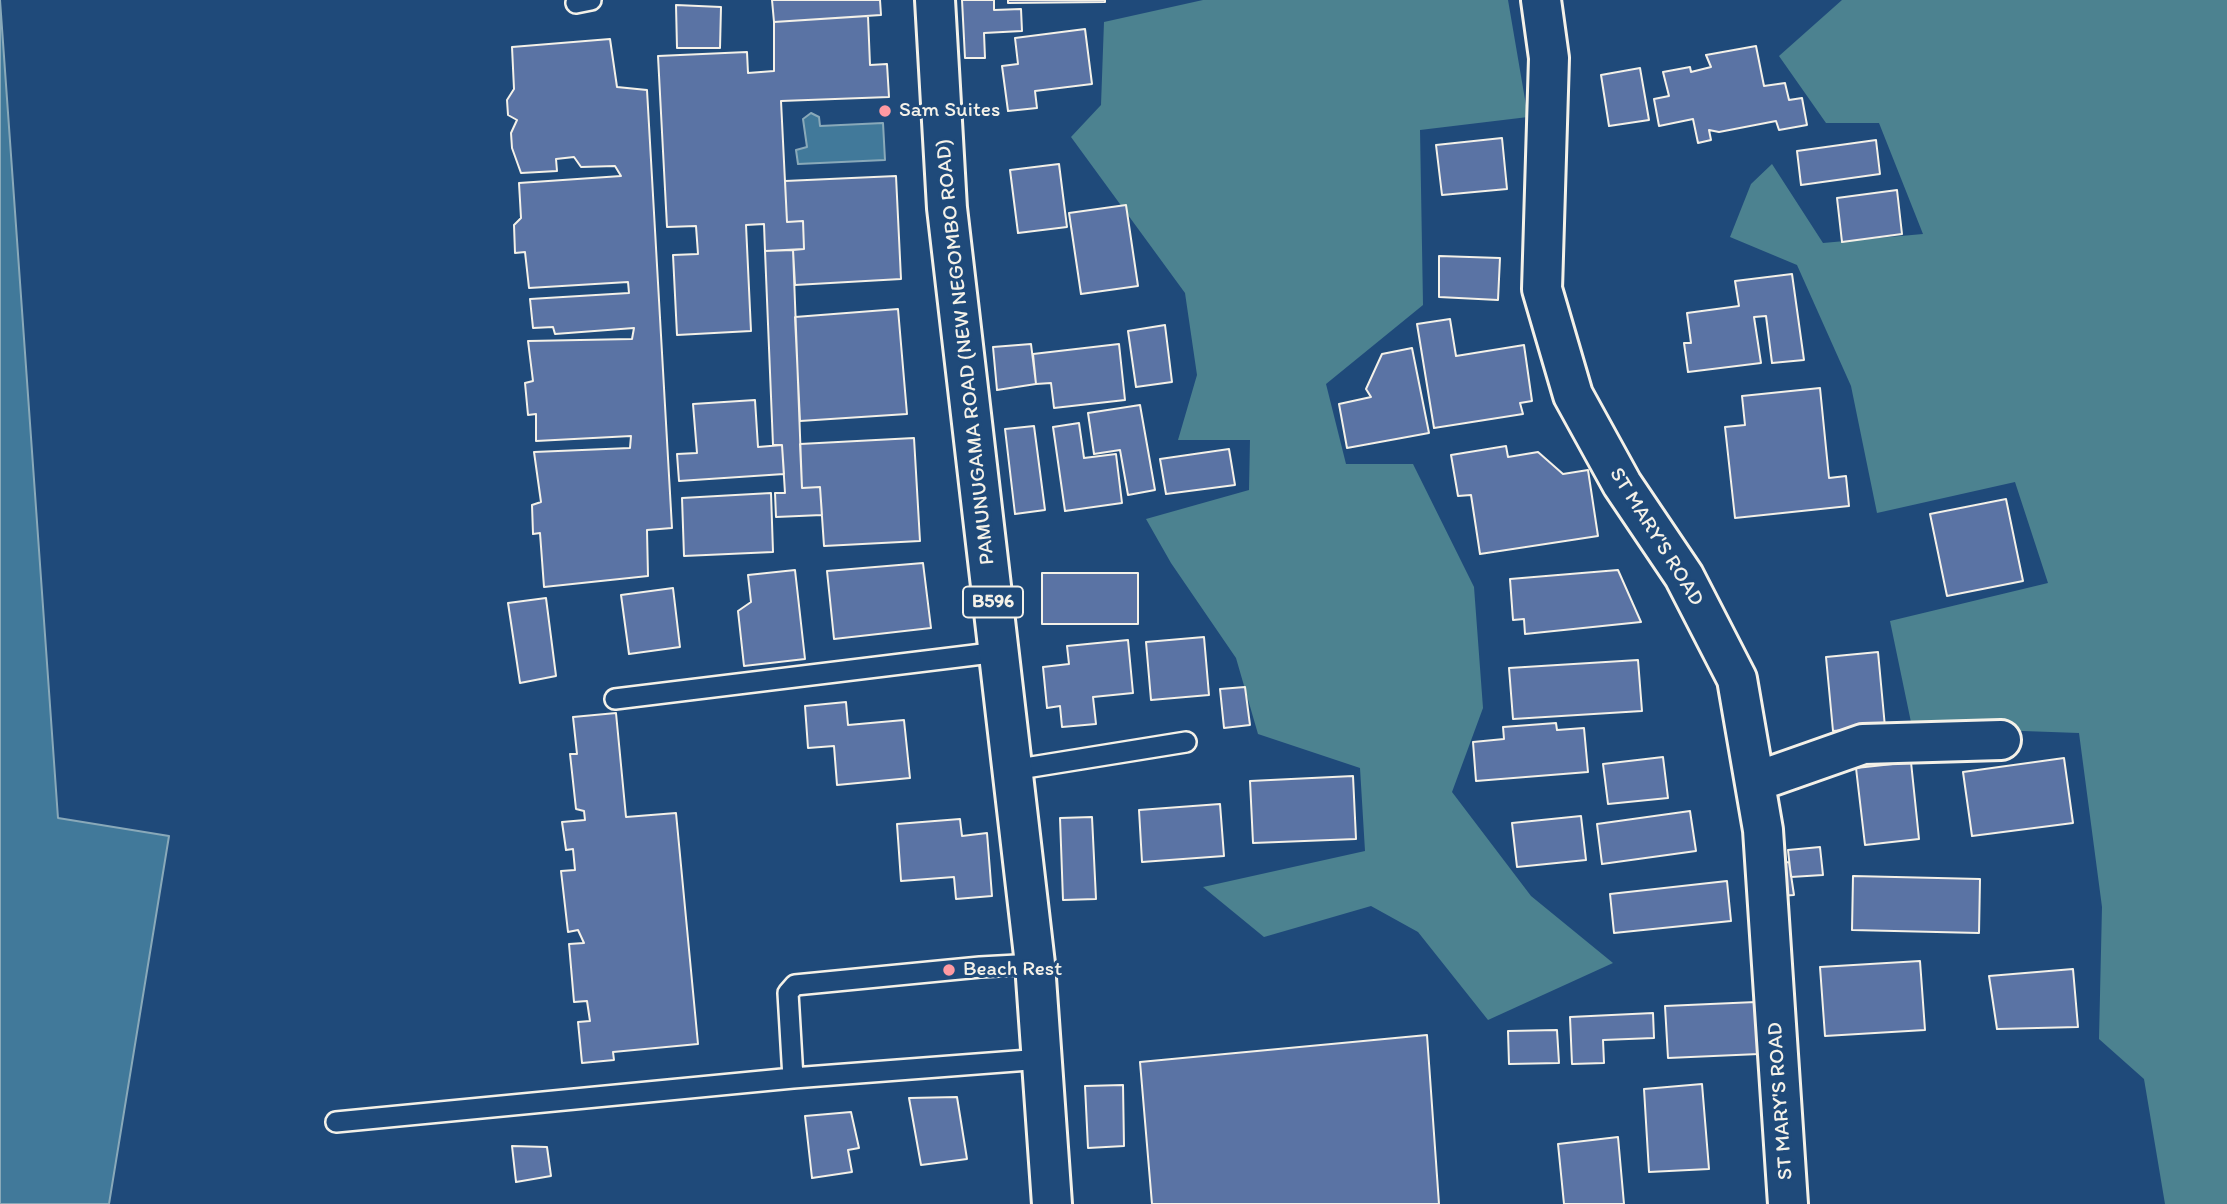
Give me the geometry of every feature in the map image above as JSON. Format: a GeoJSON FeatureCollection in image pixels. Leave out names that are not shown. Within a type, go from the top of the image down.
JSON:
{"type":"FeatureCollection","features":[{"type":"Feature","properties":{"kind":"street","name":"PAMUNUGAMA ROAD (NEW NEGOMBO ROAD)"},"geometry":{"type":"LineString","coordinates":[[935,0],[947,208],[1035,964],[1052,1204]]}},
{"type":"Feature","properties":{"kind":"street","name":"ST MARY'S ROAD"},"geometry":{"type":"LineString","coordinates":[[1541,0],[1549,58],[1542,289],[1573,395],[1622,484],[1684,576],[1737,679],[1763,830],[1788,1204]]}},
{"type":"Feature","properties":{"kind":"street"},"geometry":{"type":"LineString","coordinates":[[1755,782],[1863,744],[2001,740]]}},
{"type":"Feature","properties":{"kind":"lane"},"geometry":{"type":"LineString","coordinates":[[615,699],[999,652]]}},
{"type":"Feature","properties":{"kind":"lane"},"geometry":{"type":"LineString","coordinates":[[1013,770],[1186,742]]}},
{"type":"Feature","properties":{"kind":"lane"},"geometry":{"type":"LineString","coordinates":[[793,1078],[788,993],[795,985],[1035,964]]}},
{"type":"Feature","properties":{"kind":"lane"},"geometry":{"type":"LineString","coordinates":[[335,1122],[793,1078],[1042,1059]]}},
{"type":"Feature","properties":{"kind":"green space"},"geometry":{"type":"Polygon","coordinates":[[[1203,0],[1508,0],[1528,117],[1420,130],[1423,305],[1326,384],[1346,464],[1413,464],[1474,587],[1483,708],[1452,792],[1531,896],[1613,963],[1488,1020],[1418,932],[1371,906],[1264,937],[1203,887],[1365,851],[1360,768],[1258,734],[1236,658],[1171,563],[1146,519],[1249,490],[1250,440],[1178,440],[1197,375],[1185,293],[1071,137],[1101,105],[1104,22],[1203,0]]]}},
{"type":"Feature","properties":{"kind":"green space"},"geometry":{"type":"Polygon","coordinates":[[[1842,0],[2227,0],[2227,1204],[2165,1204],[2144,1079],[2099,1039],[2102,907],[2079,733],[1912,727],[1890,621],[2048,583],[2015,482],[1877,513],[1851,386],[1797,265],[1730,237],[1751,184],[1772,164],[1823,243],[1923,234],[1879,123],[1826,123],[1779,56],[1842,0]]]}},
{"type":"Feature","properties":{"kind":"water"},"geometry":{"type":"Polygon","coordinates":[[[0,0],[58,818],[169,836],[109,1204],[0,1204],[0,0]]]}},
{"type":"Feature","properties":{"kind":"water"},"geometry":{"type":"Polygon","coordinates":[[[811,113],[819,117],[820,126],[883,123],[885,160],[798,164],[796,150],[807,147],[803,119],[811,113]]]}},
{"type":"Feature","properties":{"kind":"building"},"geometry":{"type":"Polygon","coordinates":[[[772,0],[880,0],[881,15],[774,22],[772,0]]]}},
{"type":"Feature","properties":{"kind":"building"},"geometry":{"type":"Polygon","coordinates":[[[962,0],[994,0],[994,10],[1021,9],[1022,31],[984,33],[985,58],[965,58],[962,0]]]}},
{"type":"Feature","properties":{"kind":"building"},"geometry":{"type":"Polygon","coordinates":[[[1008,0],[1105,0],[1105,2],[1008,3],[1008,0]]]}},
{"type":"Feature","properties":{"kind":"building"},"geometry":{"type":"Polygon","coordinates":[[[676,5],[721,7],[720,48],[677,48],[676,5]]]}},
{"type":"Feature","properties":{"kind":"building"},"geometry":{"type":"Polygon","coordinates":[[[868,16],[870,65],[887,64],[889,97],[781,101],[787,222],[803,221],[804,249],[765,251],[764,224],[746,225],[751,331],[677,335],[673,255],[698,254],[696,226],[667,227],[658,56],[747,52],[748,73],[774,71],[774,22],[868,16]]]}},
{"type":"Feature","properties":{"kind":"building"},"geometry":{"type":"Polygon","coordinates":[[[1085,29],[1092,84],[1035,91],[1037,108],[1008,111],[1002,66],[1018,64],[1015,38],[1085,29]]]}},
{"type":"Feature","properties":{"kind":"building"},"geometry":{"type":"Polygon","coordinates":[[[610,39],[617,87],[647,90],[672,528],[647,530],[648,576],[544,587],[540,533],[533,534],[532,505],[541,502],[534,452],[630,448],[631,436],[536,441],[536,414],[528,415],[525,383],[533,381],[528,341],[632,339],[634,328],[555,334],[553,327],[533,328],[530,299],[629,293],[628,282],[529,288],[525,252],[515,253],[514,225],[521,218],[519,183],[621,176],[615,166],[581,167],[574,157],[556,159],[557,171],[521,173],[512,148],[511,133],[517,120],[508,115],[507,100],[514,89],[512,47],[610,39]]]}},
{"type":"Feature","properties":{"kind":"building"},"geometry":{"type":"Polygon","coordinates":[[[1756,46],[1764,86],[1785,83],[1789,100],[1802,98],[1807,125],[1779,130],[1776,121],[1719,132],[1709,130],[1711,140],[1698,143],[1693,119],[1659,126],[1654,99],[1669,96],[1663,72],[1690,67],[1691,72],[1711,67],[1706,55],[1756,46]]]}},
{"type":"Feature","properties":{"kind":"building"},"geometry":{"type":"Polygon","coordinates":[[[1640,68],[1649,120],[1609,126],[1601,75],[1640,68]]]}},
{"type":"Feature","properties":{"kind":"building"},"geometry":{"type":"Polygon","coordinates":[[[1502,138],[1507,189],[1442,195],[1436,145],[1502,138]]]}},
{"type":"Feature","properties":{"kind":"building"},"geometry":{"type":"Polygon","coordinates":[[[1876,140],[1880,174],[1801,185],[1797,151],[1876,140]]]}},
{"type":"Feature","properties":{"kind":"building"},"geometry":{"type":"Polygon","coordinates":[[[1059,164],[1067,227],[1018,233],[1010,170],[1059,164]]]}},
{"type":"Feature","properties":{"kind":"building"},"geometry":{"type":"Polygon","coordinates":[[[896,176],[901,279],[795,285],[793,250],[804,249],[803,221],[787,222],[785,181],[896,176]]]}},
{"type":"Feature","properties":{"kind":"building"},"geometry":{"type":"Polygon","coordinates":[[[1897,190],[1902,234],[1842,242],[1837,198],[1897,190]]]}},
{"type":"Feature","properties":{"kind":"building"},"geometry":{"type":"Polygon","coordinates":[[[1126,205],[1138,286],[1081,294],[1069,213],[1126,205]]]}},
{"type":"Feature","properties":{"kind":"building"},"geometry":{"type":"Polygon","coordinates":[[[793,250],[802,488],[820,487],[822,515],[776,517],[775,493],[785,493],[782,445],[773,445],[765,251],[793,250]]]}},
{"type":"Feature","properties":{"kind":"building"},"geometry":{"type":"Polygon","coordinates":[[[1439,256],[1500,258],[1498,300],[1439,297],[1439,256]]]}},
{"type":"Feature","properties":{"kind":"building"},"geometry":{"type":"Polygon","coordinates":[[[1792,274],[1804,360],[1772,363],[1766,316],[1754,317],[1761,363],[1688,372],[1684,343],[1691,343],[1687,313],[1739,306],[1735,281],[1792,274]]]}},
{"type":"Feature","properties":{"kind":"building"},"geometry":{"type":"Polygon","coordinates":[[[898,309],[907,414],[800,421],[795,317],[898,309]]]}},
{"type":"Feature","properties":{"kind":"building"},"geometry":{"type":"Polygon","coordinates":[[[1450,319],[1456,356],[1524,345],[1532,401],[1520,403],[1523,414],[1434,428],[1417,324],[1450,319]]]}},
{"type":"Feature","properties":{"kind":"building"},"geometry":{"type":"Polygon","coordinates":[[[1165,325],[1172,382],[1136,387],[1128,331],[1165,325]]]}},
{"type":"Feature","properties":{"kind":"building"},"geometry":{"type":"Polygon","coordinates":[[[1031,344],[1036,384],[997,390],[993,347],[1031,344]]]}},
{"type":"Feature","properties":{"kind":"building"},"geometry":{"type":"Polygon","coordinates":[[[1119,344],[1125,400],[1054,408],[1051,383],[1036,384],[1033,354],[1119,344]]]}},
{"type":"Feature","properties":{"kind":"building"},"geometry":{"type":"Polygon","coordinates":[[[1412,348],[1429,433],[1347,448],[1339,404],[1371,397],[1366,389],[1382,354],[1412,348]]]}},
{"type":"Feature","properties":{"kind":"building"},"geometry":{"type":"Polygon","coordinates":[[[1820,388],[1829,478],[1846,476],[1849,506],[1735,518],[1725,427],[1745,425],[1742,396],[1820,388]]]}},
{"type":"Feature","properties":{"kind":"building"},"geometry":{"type":"Polygon","coordinates":[[[755,400],[758,447],[782,445],[784,474],[679,481],[677,454],[697,453],[693,404],[755,400]]]}},
{"type":"Feature","properties":{"kind":"building"},"geometry":{"type":"Polygon","coordinates":[[[1140,405],[1155,490],[1128,495],[1120,450],[1094,454],[1088,413],[1140,405]]]}},
{"type":"Feature","properties":{"kind":"building"},"geometry":{"type":"Polygon","coordinates":[[[1079,423],[1084,458],[1116,454],[1122,503],[1065,511],[1053,427],[1079,423]]]}},
{"type":"Feature","properties":{"kind":"building"},"geometry":{"type":"Polygon","coordinates":[[[1034,426],[1045,510],[1015,514],[1005,429],[1034,426]]]}},
{"type":"Feature","properties":{"kind":"building"},"geometry":{"type":"Polygon","coordinates":[[[914,438],[920,541],[824,546],[820,487],[802,488],[800,444],[914,438]]]}},
{"type":"Feature","properties":{"kind":"building"},"geometry":{"type":"Polygon","coordinates":[[[1506,446],[1508,457],[1538,452],[1563,474],[1588,470],[1598,536],[1480,554],[1471,495],[1458,496],[1451,455],[1506,446]]]}},
{"type":"Feature","properties":{"kind":"building"},"geometry":{"type":"Polygon","coordinates":[[[1229,449],[1235,485],[1166,494],[1160,459],[1229,449]]]}},
{"type":"Feature","properties":{"kind":"building"},"geometry":{"type":"Polygon","coordinates":[[[771,493],[773,552],[684,556],[682,498],[771,493]]]}},
{"type":"Feature","properties":{"kind":"building"},"geometry":{"type":"Polygon","coordinates":[[[2006,499],[2023,581],[1947,596],[1930,514],[2006,499]]]}},
{"type":"Feature","properties":{"kind":"building"},"geometry":{"type":"Polygon","coordinates":[[[923,563],[931,628],[834,639],[827,571],[923,563]]]}},
{"type":"Feature","properties":{"kind":"building"},"geometry":{"type":"Polygon","coordinates":[[[795,570],[805,659],[744,666],[738,611],[751,602],[748,575],[795,570]]]}},
{"type":"Feature","properties":{"kind":"building"},"geometry":{"type":"Polygon","coordinates":[[[1618,570],[1641,622],[1525,634],[1524,619],[1513,620],[1510,579],[1618,570]]]}},
{"type":"Feature","properties":{"kind":"building"},"geometry":{"type":"Polygon","coordinates":[[[1042,573],[1138,573],[1138,624],[1042,624],[1042,573]]]}},
{"type":"Feature","properties":{"kind":"building"},"geometry":{"type":"Polygon","coordinates":[[[673,588],[680,647],[629,654],[621,595],[673,588]]]}},
{"type":"Feature","properties":{"kind":"building"},"geometry":{"type":"Polygon","coordinates":[[[546,598],[556,676],[520,683],[508,603],[546,598]]]}},
{"type":"Feature","properties":{"kind":"building"},"geometry":{"type":"Polygon","coordinates":[[[1204,637],[1209,695],[1151,700],[1146,642],[1204,637]]]}},
{"type":"Feature","properties":{"kind":"building"},"geometry":{"type":"Polygon","coordinates":[[[1128,640],[1133,693],[1093,697],[1096,724],[1062,727],[1060,706],[1047,708],[1043,667],[1069,664],[1067,646],[1128,640]]]}},
{"type":"Feature","properties":{"kind":"building"},"geometry":{"type":"Polygon","coordinates":[[[1878,652],[1885,727],[1833,731],[1826,657],[1878,652]]]}},
{"type":"Feature","properties":{"kind":"building"},"geometry":{"type":"Polygon","coordinates":[[[1638,660],[1642,711],[1513,719],[1509,668],[1638,660]]]}},
{"type":"Feature","properties":{"kind":"building"},"geometry":{"type":"Polygon","coordinates":[[[1245,687],[1250,725],[1224,728],[1220,689],[1245,687]]]}},
{"type":"Feature","properties":{"kind":"building"},"geometry":{"type":"Polygon","coordinates":[[[846,702],[848,725],[904,720],[910,778],[837,785],[834,746],[808,748],[805,706],[846,702]]]}},
{"type":"Feature","properties":{"kind":"building"},"geometry":{"type":"Polygon","coordinates":[[[616,713],[626,817],[676,813],[698,1044],[613,1052],[614,1060],[582,1063],[578,1022],[590,1021],[587,1001],[574,1002],[569,944],[584,943],[578,930],[568,932],[561,871],[575,870],[573,849],[566,850],[562,822],[585,820],[584,811],[576,809],[570,754],[577,754],[573,717],[616,713]]]}},
{"type":"Feature","properties":{"kind":"building"},"geometry":{"type":"Polygon","coordinates":[[[1556,723],[1557,730],[1584,728],[1588,772],[1476,781],[1473,742],[1504,739],[1503,727],[1556,723]]]}},
{"type":"Feature","properties":{"kind":"building"},"geometry":{"type":"Polygon","coordinates":[[[1663,757],[1668,798],[1608,804],[1603,764],[1663,757]]]}},
{"type":"Feature","properties":{"kind":"building"},"geometry":{"type":"Polygon","coordinates":[[[2064,758],[2073,823],[1972,836],[1963,772],[2064,758]]]}},
{"type":"Feature","properties":{"kind":"building"},"geometry":{"type":"Polygon","coordinates":[[[1911,762],[1919,839],[1865,845],[1856,768],[1911,762]]]}},
{"type":"Feature","properties":{"kind":"building"},"geometry":{"type":"Polygon","coordinates":[[[1353,776],[1356,839],[1253,843],[1250,781],[1353,776]]]}},
{"type":"Feature","properties":{"kind":"building"},"geometry":{"type":"Polygon","coordinates":[[[1220,804],[1224,856],[1142,862],[1139,810],[1220,804]]]}},
{"type":"Feature","properties":{"kind":"building"},"geometry":{"type":"Polygon","coordinates":[[[1690,811],[1696,851],[1602,864],[1597,824],[1690,811]]]}},
{"type":"Feature","properties":{"kind":"building"},"geometry":{"type":"Polygon","coordinates":[[[1581,816],[1586,860],[1517,867],[1512,823],[1581,816]]]}},
{"type":"Feature","properties":{"kind":"building"},"geometry":{"type":"Polygon","coordinates":[[[1092,817],[1096,899],[1063,900],[1060,818],[1092,817]]]}},
{"type":"Feature","properties":{"kind":"building"},"geometry":{"type":"Polygon","coordinates":[[[960,819],[962,836],[987,833],[992,896],[956,899],[954,877],[901,881],[897,824],[960,819]]]}},
{"type":"Feature","properties":{"kind":"building"},"geometry":{"type":"Polygon","coordinates":[[[1820,847],[1823,875],[1791,877],[1788,850],[1820,847]]]}},
{"type":"Feature","properties":{"kind":"building"},"geometry":{"type":"Polygon","coordinates":[[[1789,862],[1794,895],[1779,896],[1775,864],[1789,862]]]}},
{"type":"Feature","properties":{"kind":"building"},"geometry":{"type":"Polygon","coordinates":[[[1853,876],[1980,879],[1979,933],[1852,930],[1853,876]]]}},
{"type":"Feature","properties":{"kind":"building"},"geometry":{"type":"Polygon","coordinates":[[[1727,881],[1731,921],[1614,933],[1610,894],[1727,881]]]}},
{"type":"Feature","properties":{"kind":"building"},"geometry":{"type":"Polygon","coordinates":[[[1920,961],[1925,1030],[1825,1036],[1820,967],[1920,961]]]}},
{"type":"Feature","properties":{"kind":"building"},"geometry":{"type":"Polygon","coordinates":[[[2073,969],[2078,1027],[1997,1029],[1989,976],[2073,969]]]}},
{"type":"Feature","properties":{"kind":"building"},"geometry":{"type":"Polygon","coordinates":[[[1756,1002],[1759,1054],[1668,1058],[1665,1006],[1756,1002]]]}},
{"type":"Feature","properties":{"kind":"building"},"geometry":{"type":"Polygon","coordinates":[[[1653,1013],[1654,1038],[1603,1040],[1604,1063],[1572,1064],[1570,1017],[1653,1013]]]}},
{"type":"Feature","properties":{"kind":"building"},"geometry":{"type":"Polygon","coordinates":[[[1557,1030],[1559,1063],[1509,1064],[1508,1031],[1557,1030]]]}},
{"type":"Feature","properties":{"kind":"building"},"geometry":{"type":"Polygon","coordinates":[[[1427,1035],[1439,1204],[1152,1204],[1140,1062],[1427,1035]]]}},
{"type":"Feature","properties":{"kind":"building"},"geometry":{"type":"Polygon","coordinates":[[[1702,1084],[1709,1169],[1649,1172],[1644,1089],[1702,1084]]]}},
{"type":"Feature","properties":{"kind":"building"},"geometry":{"type":"Polygon","coordinates":[[[1123,1085],[1124,1146],[1088,1148],[1085,1086],[1123,1085]]]}},
{"type":"Feature","properties":{"kind":"building"},"geometry":{"type":"Polygon","coordinates":[[[957,1097],[967,1159],[921,1165],[909,1098],[957,1097]]]}},
{"type":"Feature","properties":{"kind":"building"},"geometry":{"type":"Polygon","coordinates":[[[851,1112],[859,1148],[848,1150],[852,1172],[812,1178],[805,1116],[851,1112]]]}},
{"type":"Feature","properties":{"kind":"building"},"geometry":{"type":"Polygon","coordinates":[[[1618,1137],[1624,1204],[1564,1204],[1558,1144],[1618,1137]]]}},
{"type":"Feature","properties":{"kind":"building"},"geometry":{"type":"Polygon","coordinates":[[[512,1146],[547,1147],[551,1176],[516,1182],[512,1146]]]}},
{"type":"Feature","properties":{"kind":"place","name":"Sam Suites"},"geometry":{"type":"Point","coordinates":[885,111]}},
{"type":"Feature","properties":{"kind":"place","name":"Beach Rest"},"geometry":{"type":"Point","coordinates":[949,970]}}]}
